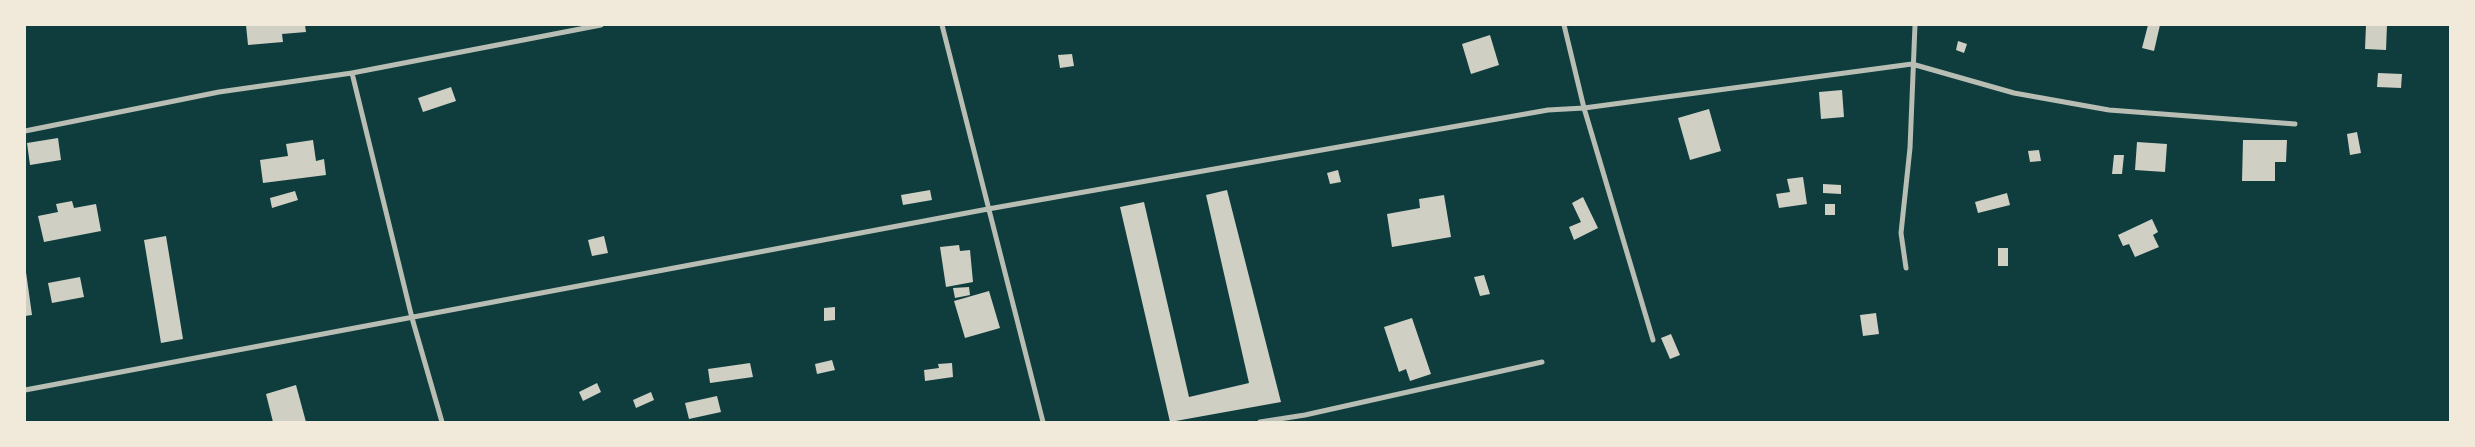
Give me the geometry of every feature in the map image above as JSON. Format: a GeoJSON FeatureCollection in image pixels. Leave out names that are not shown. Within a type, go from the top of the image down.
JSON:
{"type":"FeatureCollection","features":[{"type":"Feature","properties":{"kind":"street"},"geometry":{"type":"LineString","coordinates":[[25,131],[219,92],[352,73],[601,25]]}},
{"type":"Feature","properties":{"kind":"street"},"geometry":{"type":"LineString","coordinates":[[942,25],[988,209],[1019,321],[1043,422]]}},
{"type":"Feature","properties":{"kind":"street"},"geometry":{"type":"LineString","coordinates":[[1564,25],[1584,108],[1652,340]]}},
{"type":"Feature","properties":{"kind":"street"},"geometry":{"type":"LineString","coordinates":[[1906,268],[1902,233],[1910,148],[1914,75],[1912,64],[1916,25]]}},
{"type":"Feature","properties":{"kind":"street"},"geometry":{"type":"LineString","coordinates":[[25,390],[988,209],[1548,110],[1584,108],[1912,64],[2014,93],[2109,110],[2294,124]]}},
{"type":"Feature","properties":{"kind":"street"},"geometry":{"type":"LineString","coordinates":[[352,73],[412,318],[442,422]]}},
{"type":"Feature","properties":{"kind":"street"},"geometry":{"type":"LineString","coordinates":[[1260,422],[1305,415],[1542,362]]}},
{"type":"Feature","properties":{"kind":"building"},"geometry":{"type":"Polygon","coordinates":[[[246,25],[305,25],[306,32],[282,34],[283,42],[248,45],[246,25]]]}},
{"type":"Feature","properties":{"kind":"building"},"geometry":{"type":"Polygon","coordinates":[[[2148,25],[2160,25],[2154,51],[2142,48],[2148,25]]]}},
{"type":"Feature","properties":{"kind":"building"},"geometry":{"type":"Polygon","coordinates":[[[2366,25],[2387,25],[2386,50],[2365,49],[2366,25]]]}},
{"type":"Feature","properties":{"kind":"building"},"geometry":{"type":"Polygon","coordinates":[[[1490,35],[1499,65],[1471,74],[1462,44],[1490,35]]]}},
{"type":"Feature","properties":{"kind":"building"},"geometry":{"type":"Polygon","coordinates":[[[1958,41],[1967,44],[1964,53],[1956,50],[1958,41]]]}},
{"type":"Feature","properties":{"kind":"building"},"geometry":{"type":"Polygon","coordinates":[[[1072,54],[1074,66],[1060,68],[1058,55],[1072,54]]]}},
{"type":"Feature","properties":{"kind":"building"},"geometry":{"type":"Polygon","coordinates":[[[2378,73],[2402,74],[2401,88],[2377,87],[2378,73]]]}},
{"type":"Feature","properties":{"kind":"building"},"geometry":{"type":"Polygon","coordinates":[[[451,87],[456,101],[423,112],[418,98],[451,87]]]}},
{"type":"Feature","properties":{"kind":"building"},"geometry":{"type":"Polygon","coordinates":[[[1842,90],[1844,117],[1821,119],[1819,92],[1842,90]]]}},
{"type":"Feature","properties":{"kind":"building"},"geometry":{"type":"Polygon","coordinates":[[[1709,109],[1721,151],[1690,160],[1678,118],[1709,109]]]}},
{"type":"Feature","properties":{"kind":"building"},"geometry":{"type":"Polygon","coordinates":[[[2357,132],[2361,153],[2350,155],[2347,134],[2357,132]]]}},
{"type":"Feature","properties":{"kind":"building"},"geometry":{"type":"Polygon","coordinates":[[[58,138],[61,160],[30,165],[27,143],[58,138]]]}},
{"type":"Feature","properties":{"kind":"building"},"geometry":{"type":"Polygon","coordinates":[[[313,140],[316,161],[324,159],[326,175],[263,183],[260,160],[288,156],[286,144],[313,140]]]}},
{"type":"Feature","properties":{"kind":"building"},"geometry":{"type":"Polygon","coordinates":[[[2243,140],[2287,140],[2286,162],[2275,162],[2275,181],[2242,181],[2243,140]]]}},
{"type":"Feature","properties":{"kind":"building"},"geometry":{"type":"Polygon","coordinates":[[[2137,142],[2167,144],[2165,172],[2135,170],[2137,142]]]}},
{"type":"Feature","properties":{"kind":"building"},"geometry":{"type":"Polygon","coordinates":[[[2039,150],[2041,161],[2030,162],[2028,151],[2039,150]]]}},
{"type":"Feature","properties":{"kind":"building"},"geometry":{"type":"Polygon","coordinates":[[[2114,155],[2124,155],[2122,174],[2112,174],[2114,155]]]}},
{"type":"Feature","properties":{"kind":"building"},"geometry":{"type":"Polygon","coordinates":[[[1338,170],[1341,182],[1330,184],[1327,173],[1338,170]]]}},
{"type":"Feature","properties":{"kind":"building"},"geometry":{"type":"Polygon","coordinates":[[[1803,177],[1807,204],[1779,208],[1776,194],[1790,192],[1787,179],[1803,177]]]}},
{"type":"Feature","properties":{"kind":"building"},"geometry":{"type":"Polygon","coordinates":[[[1823,184],[1841,185],[1841,194],[1823,193],[1823,184]]]}},
{"type":"Feature","properties":{"kind":"building"},"geometry":{"type":"Polygon","coordinates":[[[930,190],[932,200],[903,205],[901,195],[930,190]]]}},
{"type":"Feature","properties":{"kind":"building"},"geometry":{"type":"Polygon","coordinates":[[[1227,190],[1281,402],[1170,422],[1120,207],[1144,202],[1189,397],[1249,383],[1206,195],[1227,190]]]}},
{"type":"Feature","properties":{"kind":"building"},"geometry":{"type":"Polygon","coordinates":[[[295,191],[298,200],[272,208],[270,198],[295,191]]]}},
{"type":"Feature","properties":{"kind":"building"},"geometry":{"type":"Polygon","coordinates":[[[2007,193],[2010,205],[1978,213],[1975,202],[2007,193]]]}},
{"type":"Feature","properties":{"kind":"building"},"geometry":{"type":"Polygon","coordinates":[[[1444,195],[1451,237],[1392,247],[1387,214],[1420,208],[1419,199],[1444,195]]]}},
{"type":"Feature","properties":{"kind":"building"},"geometry":{"type":"Polygon","coordinates":[[[1583,197],[1598,228],[1574,240],[1569,227],[1581,222],[1572,203],[1583,197]]]}},
{"type":"Feature","properties":{"kind":"building"},"geometry":{"type":"Polygon","coordinates":[[[72,201],[74,208],[96,204],[101,231],[44,242],[38,216],[58,212],[56,204],[72,201]]]}},
{"type":"Feature","properties":{"kind":"building"},"geometry":{"type":"Polygon","coordinates":[[[1825,204],[1835,204],[1835,215],[1825,215],[1825,204]]]}},
{"type":"Feature","properties":{"kind":"building"},"geometry":{"type":"Polygon","coordinates":[[[2152,219],[2158,232],[2153,235],[2159,247],[2135,257],[2129,244],[2123,246],[2118,235],[2152,219]]]}},
{"type":"Feature","properties":{"kind":"building"},"geometry":{"type":"Polygon","coordinates":[[[166,236],[183,339],[161,343],[144,240],[166,236]]]}},
{"type":"Feature","properties":{"kind":"building"},"geometry":{"type":"Polygon","coordinates":[[[604,236],[608,253],[592,256],[588,240],[604,236]]]}},
{"type":"Feature","properties":{"kind":"building"},"geometry":{"type":"Polygon","coordinates":[[[959,245],[960,251],[970,250],[973,282],[946,287],[940,247],[959,245]]]}},
{"type":"Feature","properties":{"kind":"building"},"geometry":{"type":"Polygon","coordinates":[[[1998,248],[2008,248],[2008,266],[1998,266],[1998,248]]]}},
{"type":"Feature","properties":{"kind":"building"},"geometry":{"type":"Polygon","coordinates":[[[25,265],[32,315],[25,316],[25,265]]]}},
{"type":"Feature","properties":{"kind":"building"},"geometry":{"type":"Polygon","coordinates":[[[1484,275],[1490,294],[1480,296],[1474,277],[1484,275]]]}},
{"type":"Feature","properties":{"kind":"building"},"geometry":{"type":"Polygon","coordinates":[[[80,277],[84,297],[52,303],[48,283],[80,277]]]}},
{"type":"Feature","properties":{"kind":"building"},"geometry":{"type":"Polygon","coordinates":[[[969,287],[970,295],[955,298],[953,288],[969,287]]]}},
{"type":"Feature","properties":{"kind":"building"},"geometry":{"type":"Polygon","coordinates":[[[989,291],[1000,328],[965,338],[954,301],[989,291]]]}},
{"type":"Feature","properties":{"kind":"building"},"geometry":{"type":"Polygon","coordinates":[[[835,307],[835,320],[824,321],[824,308],[835,307]]]}},
{"type":"Feature","properties":{"kind":"building"},"geometry":{"type":"Polygon","coordinates":[[[1876,313],[1879,334],[1863,336],[1860,315],[1876,313]]]}},
{"type":"Feature","properties":{"kind":"building"},"geometry":{"type":"Polygon","coordinates":[[[1412,318],[1431,374],[1410,381],[1406,369],[1399,372],[1384,327],[1412,318]]]}},
{"type":"Feature","properties":{"kind":"building"},"geometry":{"type":"Polygon","coordinates":[[[1671,334],[1680,355],[1670,359],[1661,338],[1671,334]]]}},
{"type":"Feature","properties":{"kind":"building"},"geometry":{"type":"Polygon","coordinates":[[[832,360],[835,370],[817,374],[815,364],[832,360]]]}},
{"type":"Feature","properties":{"kind":"building"},"geometry":{"type":"Polygon","coordinates":[[[750,363],[753,377],[710,383],[708,369],[750,363]]]}},
{"type":"Feature","properties":{"kind":"building"},"geometry":{"type":"Polygon","coordinates":[[[952,363],[953,377],[925,381],[924,370],[939,368],[938,364],[952,363]]]}},
{"type":"Feature","properties":{"kind":"building"},"geometry":{"type":"Polygon","coordinates":[[[597,383],[601,392],[583,401],[579,392],[597,383]]]}},
{"type":"Feature","properties":{"kind":"building"},"geometry":{"type":"Polygon","coordinates":[[[296,385],[306,422],[273,422],[266,394],[296,385]]]}},
{"type":"Feature","properties":{"kind":"building"},"geometry":{"type":"Polygon","coordinates":[[[651,392],[654,400],[636,408],[633,400],[651,392]]]}},
{"type":"Feature","properties":{"kind":"building"},"geometry":{"type":"Polygon","coordinates":[[[717,396],[721,412],[689,419],[685,403],[717,396]]]}}]}
